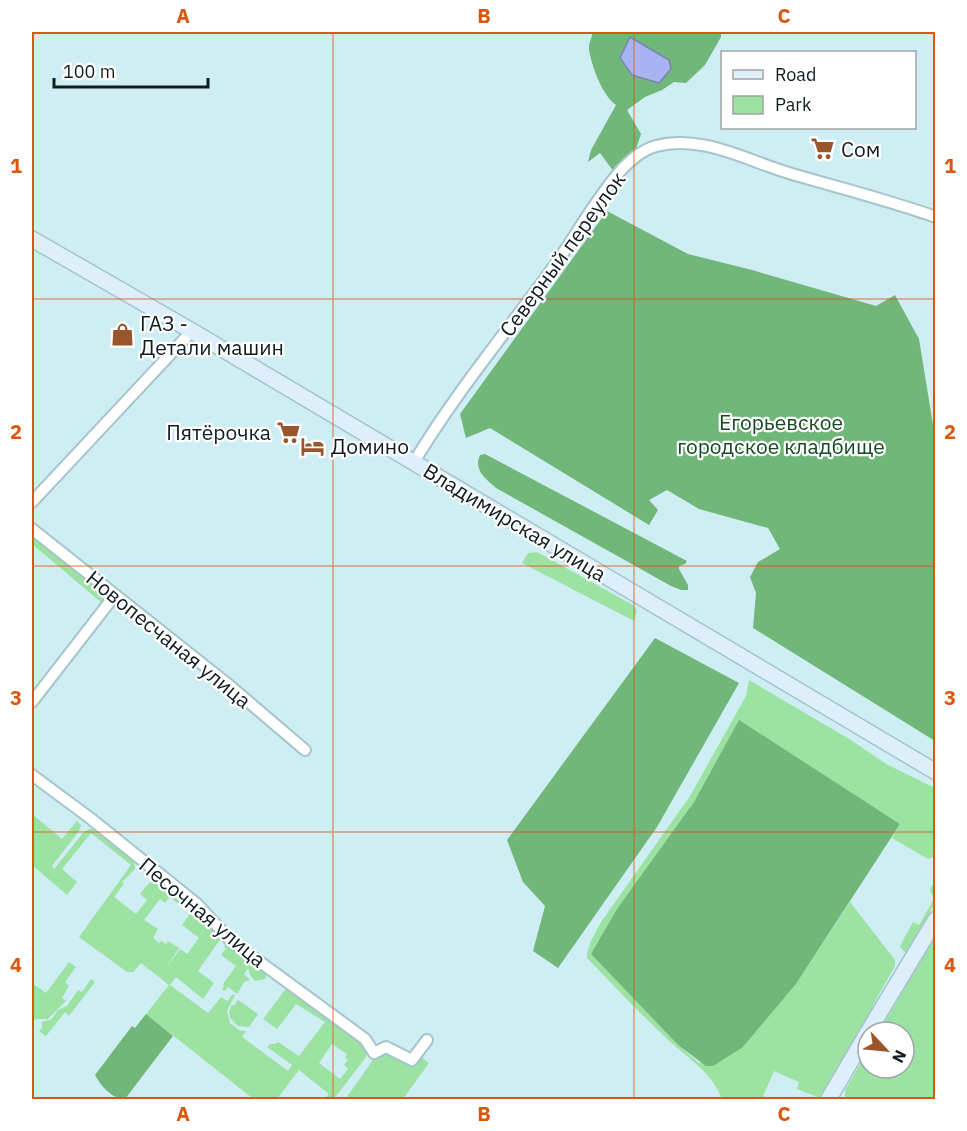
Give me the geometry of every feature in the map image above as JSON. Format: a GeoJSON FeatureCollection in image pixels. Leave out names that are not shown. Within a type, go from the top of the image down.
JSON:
{"type":"FeatureCollection","features":[{"type":"Feature","properties":{"kind":"street","name":"Северный переулок"},"geometry":{"type":"LineString","coordinates":[[414,462],[434,429],[609,186],[637,155],[649,148],[679,143],[701,144],[791,174],[861,192],[936,217]]}},
{"type":"Feature","properties":{"kind":"street","name":"Владимирская улица"},"geometry":{"type":"LineString","coordinates":[[32,239],[192,331],[936,772]]}},
{"type":"Feature","properties":{"kind":"street"},"geometry":{"type":"LineString","coordinates":[[32,502],[192,331]]}},
{"type":"Feature","properties":{"kind":"street","name":"Новопесчаная улица"},"geometry":{"type":"LineString","coordinates":[[32,529],[230,686],[305,750]]}},
{"type":"Feature","properties":{"kind":"street"},"geometry":{"type":"LineString","coordinates":[[32,702],[115,594]]}},
{"type":"Feature","properties":{"kind":"street","name":"Песочная улица"},"geometry":{"type":"LineString","coordinates":[[32,775],[90,818],[198,905],[230,940],[365,1039],[374,1053],[386,1047],[412,1060],[427,1040]]}},
{"type":"Feature","properties":{"kind":"street"},"geometry":{"type":"LineString","coordinates":[[875,1020],[936,919]]}},
{"type":"Feature","properties":{"kind":"street"},"geometry":{"type":"LineString","coordinates":[[828,1100],[856,1052]]}},
{"type":"Feature","properties":{"kind":"green space"},"geometry":{"type":"Polygon","coordinates":[[[593,32],[721,32],[721,37],[705,65],[686,83],[674,82],[645,97],[627,110],[641,134],[636,149],[614,172],[600,153],[588,162],[591,150],[616,105],[606,95],[598,80],[589,48],[593,32]]]}},
{"type":"Feature","properties":{"kind":"green space","name":"Егорьевское городское кладбище"},"geometry":{"type":"Polygon","coordinates":[[[607,211],[688,254],[876,306],[895,295],[919,339],[935,437],[935,741],[753,628],[756,593],[750,577],[758,562],[780,549],[768,528],[699,509],[667,490],[649,500],[658,510],[649,525],[490,428],[466,438],[460,414],[607,211]]]}},
{"type":"Feature","properties":{"kind":"green space"},"geometry":{"type":"Polygon","coordinates":[[[485,454],[687,561],[679,566],[679,569],[688,585],[688,590],[671,586],[496,488],[479,470],[478,460],[480,455],[485,454]]]}},
{"type":"Feature","properties":{"kind":"green space"},"geometry":{"type":"Polygon","coordinates":[[[32,529],[108,596],[75,642],[72,640],[102,603],[32,544],[32,529]]]}},
{"type":"Feature","properties":{"kind":"green space"},"geometry":{"type":"Polygon","coordinates":[[[537,552],[633,605],[637,610],[634,621],[522,563],[528,553],[537,552]]]}},
{"type":"Feature","properties":{"kind":"green space"},"geometry":{"type":"Polygon","coordinates":[[[655,638],[739,683],[657,827],[558,968],[533,951],[545,906],[523,882],[507,840],[655,638]]]}},
{"type":"Feature","properties":{"kind":"green space"},"geometry":{"type":"Polygon","coordinates":[[[749,680],[851,740],[886,764],[935,788],[935,856],[928,859],[892,838],[900,824],[739,721],[694,802],[591,954],[678,1045],[699,1063],[743,1047],[796,984],[850,902],[895,960],[895,966],[873,1005],[870,1020],[856,1020],[856,1042],[820,1098],[797,1089],[799,1082],[774,1071],[763,1096],[770,1099],[722,1099],[704,1072],[634,1007],[587,958],[591,941],[601,922],[690,796],[746,696],[749,680]]]}},
{"type":"Feature","properties":{"kind":"green space"},"geometry":{"type":"Polygon","coordinates":[[[739,720],[900,824],[796,984],[743,1047],[713,1066],[706,1066],[678,1045],[591,954],[617,909],[694,802],[739,720]]]}},
{"type":"Feature","properties":{"kind":"green space"},"geometry":{"type":"Polygon","coordinates":[[[32,814],[62,839],[77,821],[81,825],[79,831],[52,866],[54,869],[83,833],[92,829],[134,861],[135,869],[122,882],[124,884],[114,897],[136,914],[147,900],[140,894],[151,881],[154,884],[156,881],[163,883],[190,904],[186,910],[170,897],[165,903],[160,899],[144,920],[158,929],[153,938],[159,943],[161,941],[166,944],[168,941],[179,948],[166,968],[180,949],[187,954],[199,938],[182,925],[194,908],[222,937],[198,971],[214,983],[203,999],[176,977],[170,985],[208,1013],[221,997],[227,1001],[233,994],[235,995],[227,1011],[230,1023],[239,1030],[246,1031],[242,1037],[288,1071],[292,1065],[267,1047],[278,1042],[299,1056],[325,1022],[296,1004],[277,1029],[263,1019],[288,986],[366,1044],[366,1057],[334,1099],[325,1099],[329,1094],[299,1070],[277,1099],[250,1099],[251,1097],[146,1014],[169,985],[141,963],[133,972],[127,972],[79,937],[131,865],[91,833],[62,869],[77,882],[67,895],[32,865],[32,814]],[[332,1044],[319,1063],[340,1079],[348,1069],[344,1065],[348,1060],[345,1058],[347,1054],[332,1044]]]}},
{"type":"Feature","properties":{"kind":"green space"},"geometry":{"type":"Polygon","coordinates":[[[935,880],[935,903],[908,951],[905,952],[900,947],[901,944],[913,922],[919,925],[934,899],[930,890],[935,880]]]}},
{"type":"Feature","properties":{"kind":"green space"},"geometry":{"type":"Polygon","coordinates":[[[935,935],[935,1099],[845,1099],[845,1090],[856,1071],[856,1080],[916,1080],[916,1020],[886,1020],[935,935]]]}},
{"type":"Feature","properties":{"kind":"green space"},"geometry":{"type":"Polygon","coordinates":[[[227,942],[267,973],[265,979],[255,981],[247,969],[244,974],[250,980],[244,982],[238,993],[228,987],[225,991],[222,989],[236,966],[221,955],[226,949],[224,947],[227,942]]]}},
{"type":"Feature","properties":{"kind":"green space"},"geometry":{"type":"Polygon","coordinates":[[[69,962],[76,967],[65,982],[69,986],[62,998],[66,1001],[48,1019],[36,1019],[32,1023],[32,983],[46,993],[69,962]]]}},
{"type":"Feature","properties":{"kind":"green space"},"geometry":{"type":"Polygon","coordinates":[[[91,979],[95,982],[69,1016],[65,1012],[46,1036],[39,1031],[42,1028],[42,1022],[52,1019],[58,1010],[67,1006],[78,990],[82,992],[91,979]]]}},
{"type":"Feature","properties":{"kind":"green space"},"geometry":{"type":"Polygon","coordinates":[[[238,1000],[258,1014],[249,1027],[238,1026],[230,1018],[229,1012],[232,1004],[234,1006],[238,1000]]]}},
{"type":"Feature","properties":{"kind":"green space"},"geometry":{"type":"Polygon","coordinates":[[[146,1014],[173,1036],[125,1099],[116,1097],[107,1091],[95,1075],[132,1026],[135,1028],[146,1014]]]}},
{"type":"Feature","properties":{"kind":"green space"},"geometry":{"type":"Polygon","coordinates":[[[383,1052],[411,1066],[418,1055],[429,1063],[403,1099],[349,1099],[347,1096],[375,1057],[383,1052]]]}},
{"type":"Feature","properties":{"kind":"water"},"geometry":{"type":"Polygon","coordinates":[[[630,37],[669,60],[671,69],[659,83],[632,75],[620,58],[630,37]]]}},
{"type":"Feature","properties":{"kind":"place","name":"Сом"},"geometry":{"type":"Point","coordinates":[823,149]}},
{"type":"Feature","properties":{"kind":"place","name":"ГАЗ - Детали машин"},"geometry":{"type":"Point","coordinates":[122,335]}},
{"type":"Feature","properties":{"kind":"place","name":"Пятёрочка"},"geometry":{"type":"Point","coordinates":[289,432]}},
{"type":"Feature","properties":{"kind":"place","name":"Домино"},"geometry":{"type":"Point","coordinates":[313,446]}}]}
